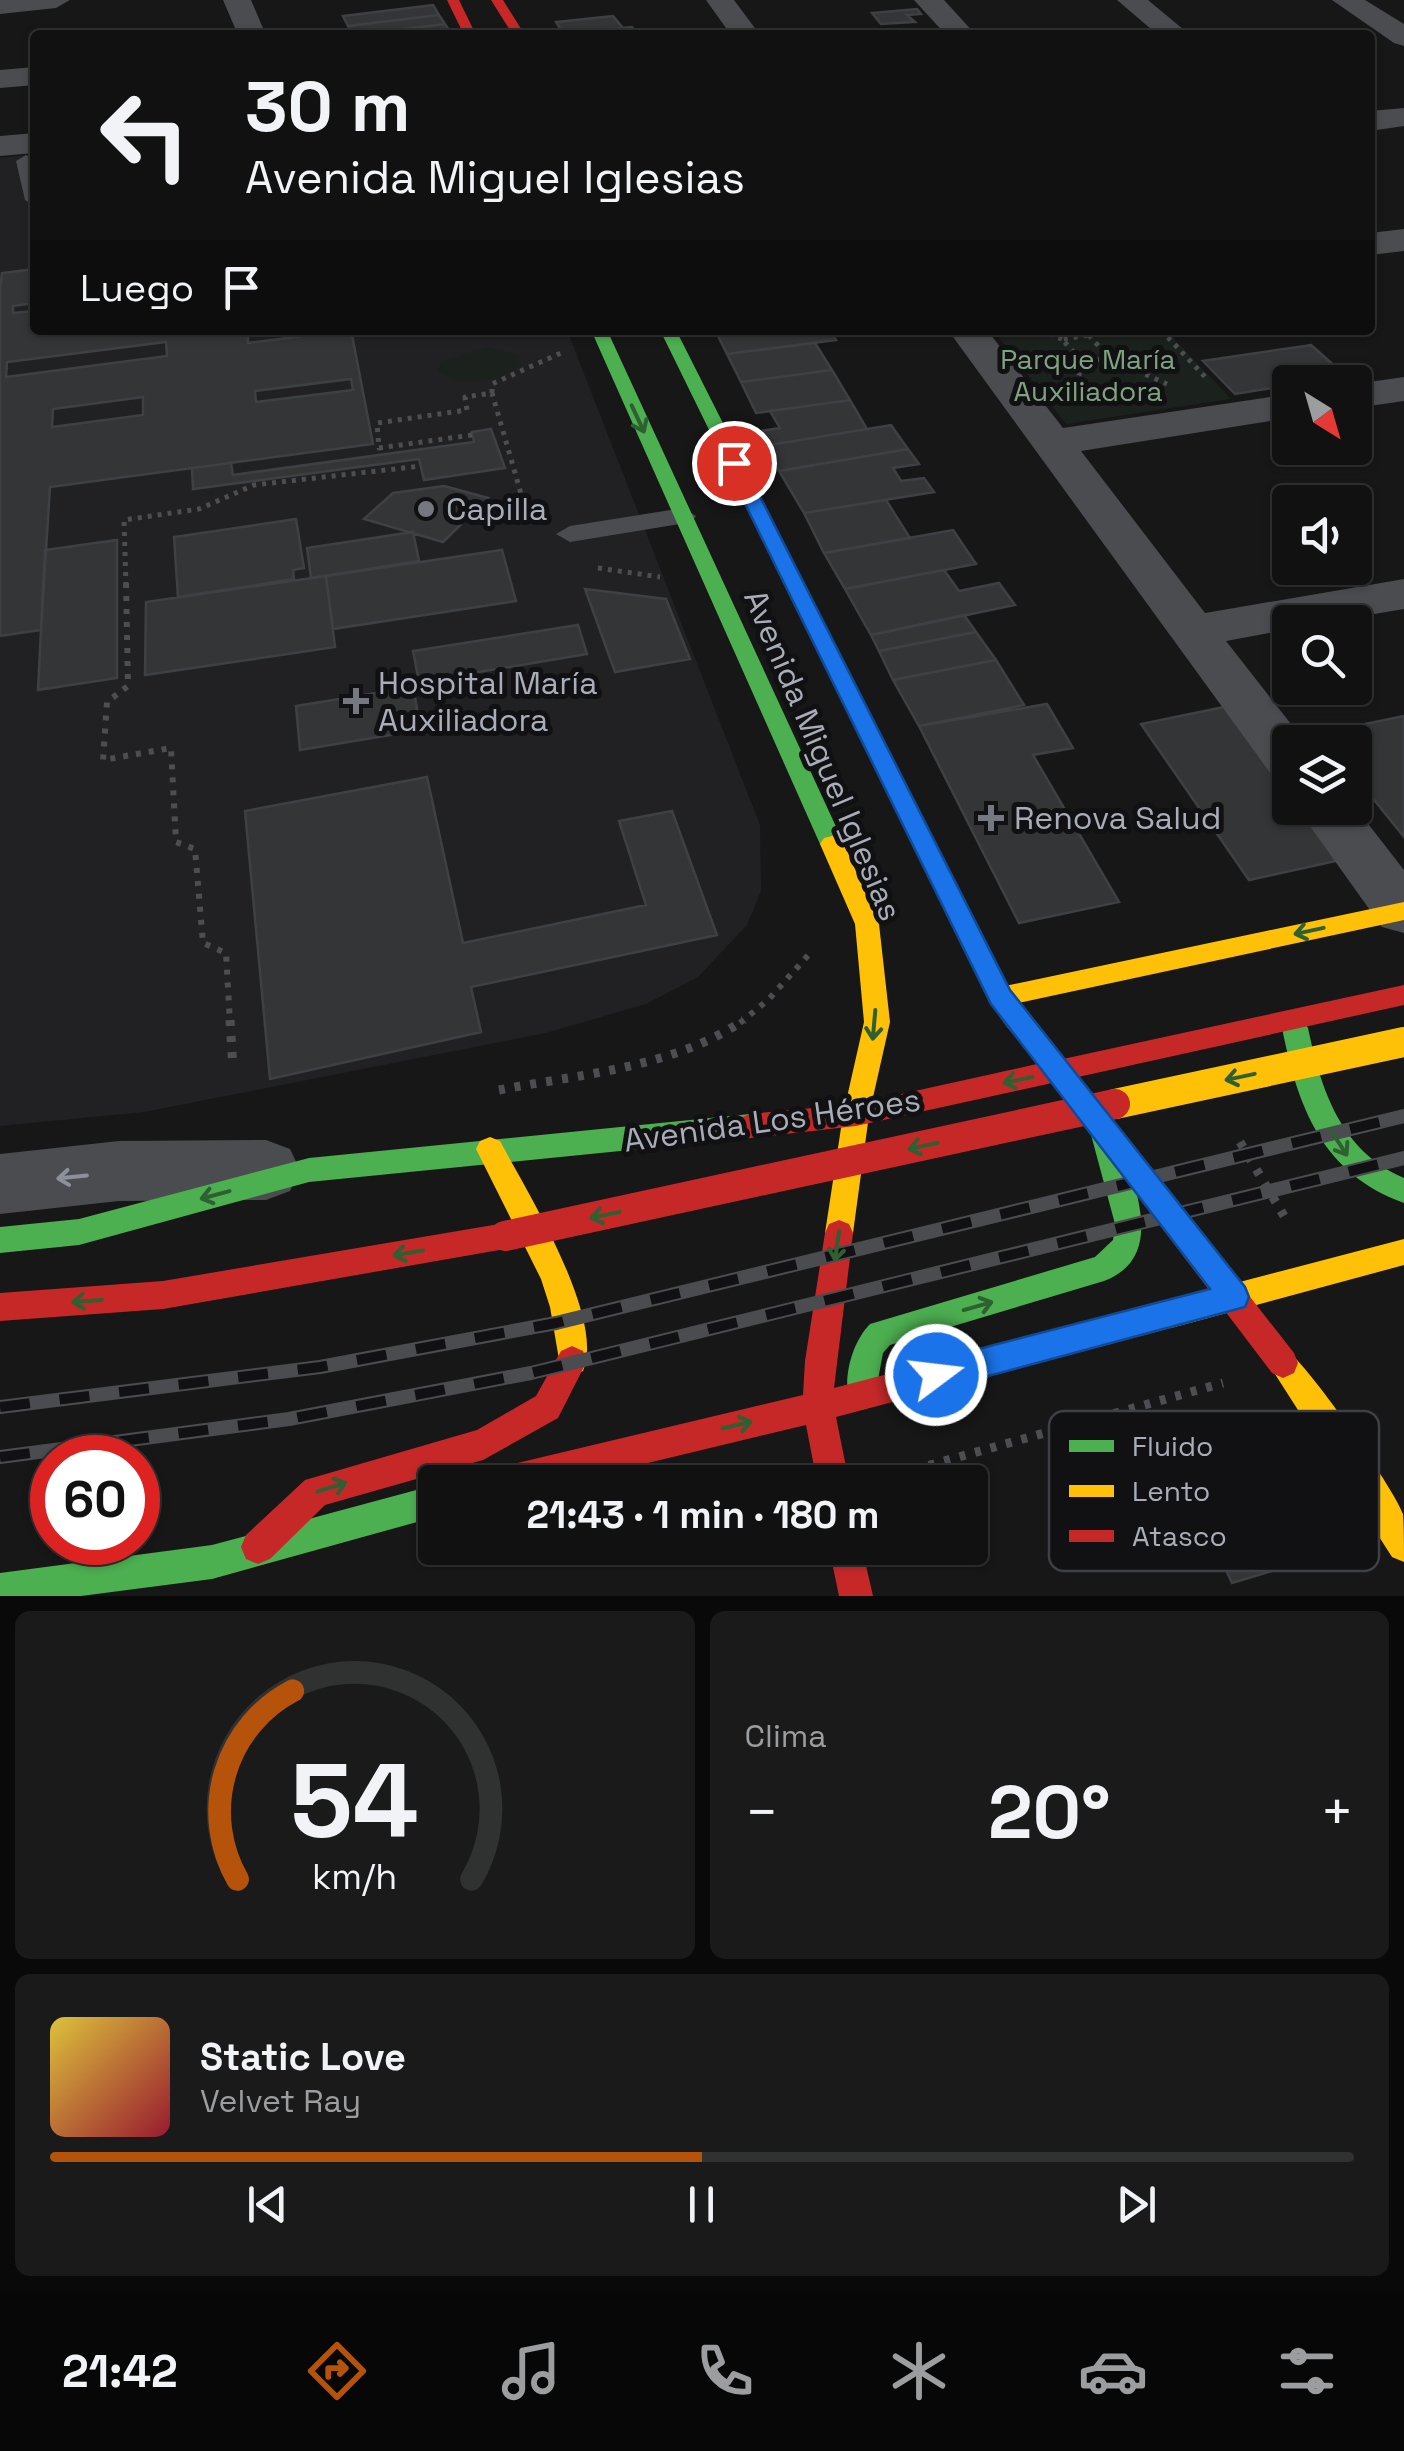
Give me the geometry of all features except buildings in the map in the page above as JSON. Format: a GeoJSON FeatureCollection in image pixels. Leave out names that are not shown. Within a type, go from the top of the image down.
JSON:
{"type":"FeatureCollection","features":[{"type":"Feature","properties":{"kind":"main road"},"geometry":{"type":"LineString","coordinates":[[453,0],[468,30]]}},
{"type":"Feature","properties":{"kind":"main road"},"geometry":{"type":"LineString","coordinates":[[496,0],[515,30]]}},
{"type":"Feature","properties":{"kind":"main road","name":"Avenida Miguel Iglesias"},"geometry":{"type":"LineString","coordinates":[[601,335],[779,722],[866,924],[877,1022],[856,1115],[820,1361],[818,1407],[830,1465]]}},
{"type":"Feature","properties":{"kind":"main road","name":"Avenida Miguel Iglesias"},"geometry":{"type":"LineString","coordinates":[[668,335],[666,361],[1000,997],[1319,1411]]}},
{"type":"Feature","properties":{"kind":"main road"},"geometry":{"type":"LineString","coordinates":[[614,368],[666,361]]}},
{"type":"Feature","properties":{"kind":"main road"},"geometry":{"type":"LineString","coordinates":[[779,722],[810,733]]}},
{"type":"Feature","properties":{"kind":"main road"},"geometry":{"type":"LineString","coordinates":[[1000,997],[1403,911]]}},
{"type":"Feature","properties":{"kind":"main road","name":"Avenida Los Héroes"},"geometry":{"type":"LineString","coordinates":[[0,1240],[78,1232],[310,1170],[490,1149],[579,1146],[856,1115],[1404,996]]}},
{"type":"Feature","properties":{"kind":"main road"},"geometry":{"type":"LineString","coordinates":[[1294,1020],[1309,1089],[1327,1125],[1354,1166],[1404,1191]]}},
{"type":"Feature","properties":{"kind":"main road"},"geometry":{"type":"LineString","coordinates":[[0,1307],[164,1295],[504,1236],[1404,1042]]}},
{"type":"Feature","properties":{"kind":"main road"},"geometry":{"type":"LineString","coordinates":[[862,1395],[869,1346],[881,1334],[1104,1268],[1127,1246],[1129,1224],[1104,1131]]}},
{"type":"Feature","properties":{"kind":"main road"},"geometry":{"type":"LineString","coordinates":[[0,1590],[227,1568],[316,1492],[483,1444],[546,1407],[565,1378],[572,1358],[564,1308],[549,1262],[490,1149]]}},
{"type":"Feature","properties":{"kind":"main road"},"geometry":{"type":"LineString","coordinates":[[576,1465],[818,1407],[1404,1252]]}},
{"type":"Feature","properties":{"kind":"main road","name":"Avenida Miguel Iglesias"},"geometry":{"type":"LineString","coordinates":[[1379,1505],[1404,1544]]}},
{"type":"Feature","properties":{"kind":"main road"},"geometry":{"type":"LineString","coordinates":[[140,1596],[418,1506]]}},
{"type":"Feature","properties":{"kind":"main road"},"geometry":{"type":"LineString","coordinates":[[850,1565],[856,1596]]}},
{"type":"Feature","properties":{"kind":"street"},"geometry":{"type":"LineString","coordinates":[[0,6],[56,0]]}},
{"type":"Feature","properties":{"kind":"street"},"geometry":{"type":"LineString","coordinates":[[237,0],[250,30]]}},
{"type":"Feature","properties":{"kind":"street"},"geometry":{"type":"LineString","coordinates":[[720,0],[742,30]]}},
{"type":"Feature","properties":{"kind":"street"},"geometry":{"type":"LineString","coordinates":[[928,0],[957,30]]}},
{"type":"Feature","properties":{"kind":"street"},"geometry":{"type":"LineString","coordinates":[[1131,0],[1170,30]]}},
{"type":"Feature","properties":{"kind":"street"},"geometry":{"type":"LineString","coordinates":[[1346,0],[1404,38]]}},
{"type":"Feature","properties":{"kind":"street"},"geometry":{"type":"LineString","coordinates":[[44,1],[50,30]]}},
{"type":"Feature","properties":{"kind":"street"},"geometry":{"type":"LineString","coordinates":[[0,79],[30,76]]}},
{"type":"Feature","properties":{"kind":"street"},"geometry":{"type":"LineString","coordinates":[[1375,120],[1404,117]]}},
{"type":"Feature","properties":{"kind":"street"},"geometry":{"type":"LineString","coordinates":[[1375,243],[1404,240]]}},
{"type":"Feature","properties":{"kind":"street"},"geometry":{"type":"LineString","coordinates":[[971,335],[1272,736]]}},
{"type":"Feature","properties":{"kind":"street"},"geometry":{"type":"LineString","coordinates":[[1372,394],[1404,389]]}},
{"type":"Feature","properties":{"kind":"street"},"geometry":{"type":"LineString","coordinates":[[1052,443],[1272,409]]}},
{"type":"Feature","properties":{"kind":"street"},"geometry":{"type":"LineString","coordinates":[[1193,632],[1404,594]]}},
{"type":"Feature","properties":{"kind":"street"},"geometry":{"type":"LineString","coordinates":[[1338,825],[1403,911]]}},
{"type":"Feature","properties":{"kind":"street","name":"Avenida Los Héroes"},"geometry":{"type":"LineString","coordinates":[[0,1184],[119,1172],[310,1170]]}},
{"type":"Feature","properties":{"kind":"lane"},"geometry":{"type":"LineString","coordinates":[[0,164],[24,152],[30,178]]}},
{"type":"Feature","properties":{"kind":"lane"},"geometry":{"type":"LineString","coordinates":[[570,534],[683,516]]}},
{"type":"Feature","properties":{"kind":"path"},"geometry":{"type":"LineString","coordinates":[[492,393],[492,384],[594,335]]}},
{"type":"Feature","properties":{"kind":"path"},"geometry":{"type":"LineString","coordinates":[[1052,335],[1062,339],[1082,362],[1110,358]]}},
{"type":"Feature","properties":{"kind":"path"},"geometry":{"type":"LineString","coordinates":[[1062,339],[1081,335]]}},
{"type":"Feature","properties":{"kind":"path"},"geometry":{"type":"LineString","coordinates":[[1092,335],[1110,358],[1171,386]]}},
{"type":"Feature","properties":{"kind":"path"},"geometry":{"type":"LineString","coordinates":[[1166,335],[1211,383]]}},
{"type":"Feature","properties":{"kind":"path"},"geometry":{"type":"LineString","coordinates":[[465,397],[467,410],[377,423],[379,448],[472,435]]}},
{"type":"Feature","properties":{"kind":"path"},"geometry":{"type":"LineString","coordinates":[[233,1068],[226,953],[202,943],[195,849],[176,842],[171,748],[104,760],[107,702],[128,686],[124,520],[198,509],[254,485],[420,466]]}},
{"type":"Feature","properties":{"kind":"path"},"geometry":{"type":"LineString","coordinates":[[563,1076],[646,1060],[725,1032],[754,1013],[818,944]]}},
{"type":"Feature","properties":{"kind":"path"},"geometry":{"type":"LineString","coordinates":[[1235,1133],[1293,1231]]}},
{"type":"Feature","properties":{"kind":"path"},"geometry":{"type":"LineString","coordinates":[[1120,1411],[1230,1380]]}},
{"type":"Feature","properties":{"kind":"path"},"geometry":{"type":"LineString","coordinates":[[929,1465],[1049,1431]]}},
{"type":"Feature","properties":{"kind":"shaded area","name":"Hospital María Auxiliadora"},"geometry":{"type":"Polygon","coordinates":[[[30,155],[30,335],[569,335],[760,825],[761,891],[747,925],[698,977],[646,1004],[546,1033],[144,1112],[0,1126],[0,158],[30,155]]]}},
{"type":"Feature","properties":{"kind":"green space","name":"Parque María Auxiliadora"},"geometry":{"type":"Polygon","coordinates":[[[997,335],[1171,335],[1231,399],[1066,424],[997,335]]]}},
{"type":"Feature","properties":{"kind":"green space"},"geometry":{"type":"Polygon","coordinates":[[[488,347],[520,356],[518,367],[477,381],[455,380],[437,370],[444,361],[488,347]]]}},
{"type":"Feature","properties":{"kind":"railway"},"geometry":{"type":"LineString","coordinates":[[0,1407],[320,1367],[556,1323],[1404,1116]]}},
{"type":"Feature","properties":{"kind":"railway"},"geometry":{"type":"LineString","coordinates":[[0,1457],[289,1419],[531,1373],[1404,1158]]}},
{"type":"Feature","properties":{"kind":"traffic: fast"},"geometry":{"type":"LineString","coordinates":[[601,335],[832,844]]}},
{"type":"Feature","properties":{"kind":"traffic: fast"},"geometry":{"type":"LineString","coordinates":[[670,335],[1000,997],[1030,1035]]}},
{"type":"Feature","properties":{"kind":"traffic: fast"},"geometry":{"type":"LineString","coordinates":[[1295,1028],[1316,1104],[1341,1148],[1358,1166],[1404,1191]]}},
{"type":"Feature","properties":{"kind":"traffic: fast"},"geometry":{"type":"LineString","coordinates":[[0,1240],[79,1232],[309,1170],[750,1126]]}},
{"type":"Feature","properties":{"kind":"traffic: fast"},"geometry":{"type":"LineString","coordinates":[[862,1395],[869,1346],[881,1334],[1104,1268],[1127,1246],[1129,1224],[1104,1131]]}},
{"type":"Feature","properties":{"kind":"traffic: fast"},"geometry":{"type":"LineString","coordinates":[[0,1590],[212,1562],[418,1506]]}},
{"type":"Feature","properties":{"kind":"traffic: slow"},"geometry":{"type":"LineString","coordinates":[[832,844],[867,924],[877,1022],[856,1115],[839,1233]]}},
{"type":"Feature","properties":{"kind":"traffic: slow"},"geometry":{"type":"LineString","coordinates":[[1000,997],[1404,911]]}},
{"type":"Feature","properties":{"kind":"traffic: slow"},"geometry":{"type":"LineString","coordinates":[[1115,1104],[1404,1042]]}},
{"type":"Feature","properties":{"kind":"traffic: slow"},"geometry":{"type":"LineString","coordinates":[[490,1149],[556,1279],[571,1335],[572,1361]]}},
{"type":"Feature","properties":{"kind":"traffic: slow"},"geometry":{"type":"LineString","coordinates":[[1171,1314],[1404,1252]]}},
{"type":"Feature","properties":{"kind":"traffic: slow"},"geometry":{"type":"LineString","coordinates":[[1283,1363],[1319,1411]]}},
{"type":"Feature","properties":{"kind":"traffic: slow"},"geometry":{"type":"LineString","coordinates":[[1379,1505],[1404,1545]]}},
{"type":"Feature","properties":{"kind":"traffic: jam"},"geometry":{"type":"LineString","coordinates":[[453,0],[468,30]]}},
{"type":"Feature","properties":{"kind":"traffic: jam"},"geometry":{"type":"LineString","coordinates":[[497,0],[516,30]]}},
{"type":"Feature","properties":{"kind":"traffic: jam"},"geometry":{"type":"LineString","coordinates":[[750,1126],[856,1115],[1404,995]]}},
{"type":"Feature","properties":{"kind":"traffic: jam"},"geometry":{"type":"LineString","coordinates":[[1030,1035],[1283,1363]]}},
{"type":"Feature","properties":{"kind":"traffic: jam"},"geometry":{"type":"LineString","coordinates":[[505,1236],[1115,1104]]}},
{"type":"Feature","properties":{"kind":"traffic: jam"},"geometry":{"type":"LineString","coordinates":[[830,1465],[818,1407],[820,1361],[839,1233]]}},
{"type":"Feature","properties":{"kind":"traffic: jam"},"geometry":{"type":"LineString","coordinates":[[0,1307],[163,1295],[505,1236]]}},
{"type":"Feature","properties":{"kind":"traffic: jam"},"geometry":{"type":"LineString","coordinates":[[576,1465],[818,1407],[1171,1314]]}},
{"type":"Feature","properties":{"kind":"traffic: jam"},"geometry":{"type":"LineString","coordinates":[[258,1547],[316,1491],[483,1444],[547,1407],[572,1361]]}},
{"type":"Feature","properties":{"kind":"traffic: jam"},"geometry":{"type":"LineString","coordinates":[[850,1565],[856,1596]]}},
{"type":"Feature","properties":{"kind":"place","name":"Capilla"},"geometry":{"type":"Point","coordinates":[426,509]}},
{"type":"Feature","properties":{"kind":"place","name":"Hospital María Auxiliadora"},"geometry":{"type":"Point","coordinates":[356,701]}},
{"type":"Feature","properties":{"kind":"place","name":"Renova Salud"},"geometry":{"type":"Point","coordinates":[991,818]}},
{"type":"Feature","properties":{"kind":"route"},"geometry":{"type":"LineString","coordinates":[[734,463],[1000,997],[1234,1297],[936,1375]]}}]}
